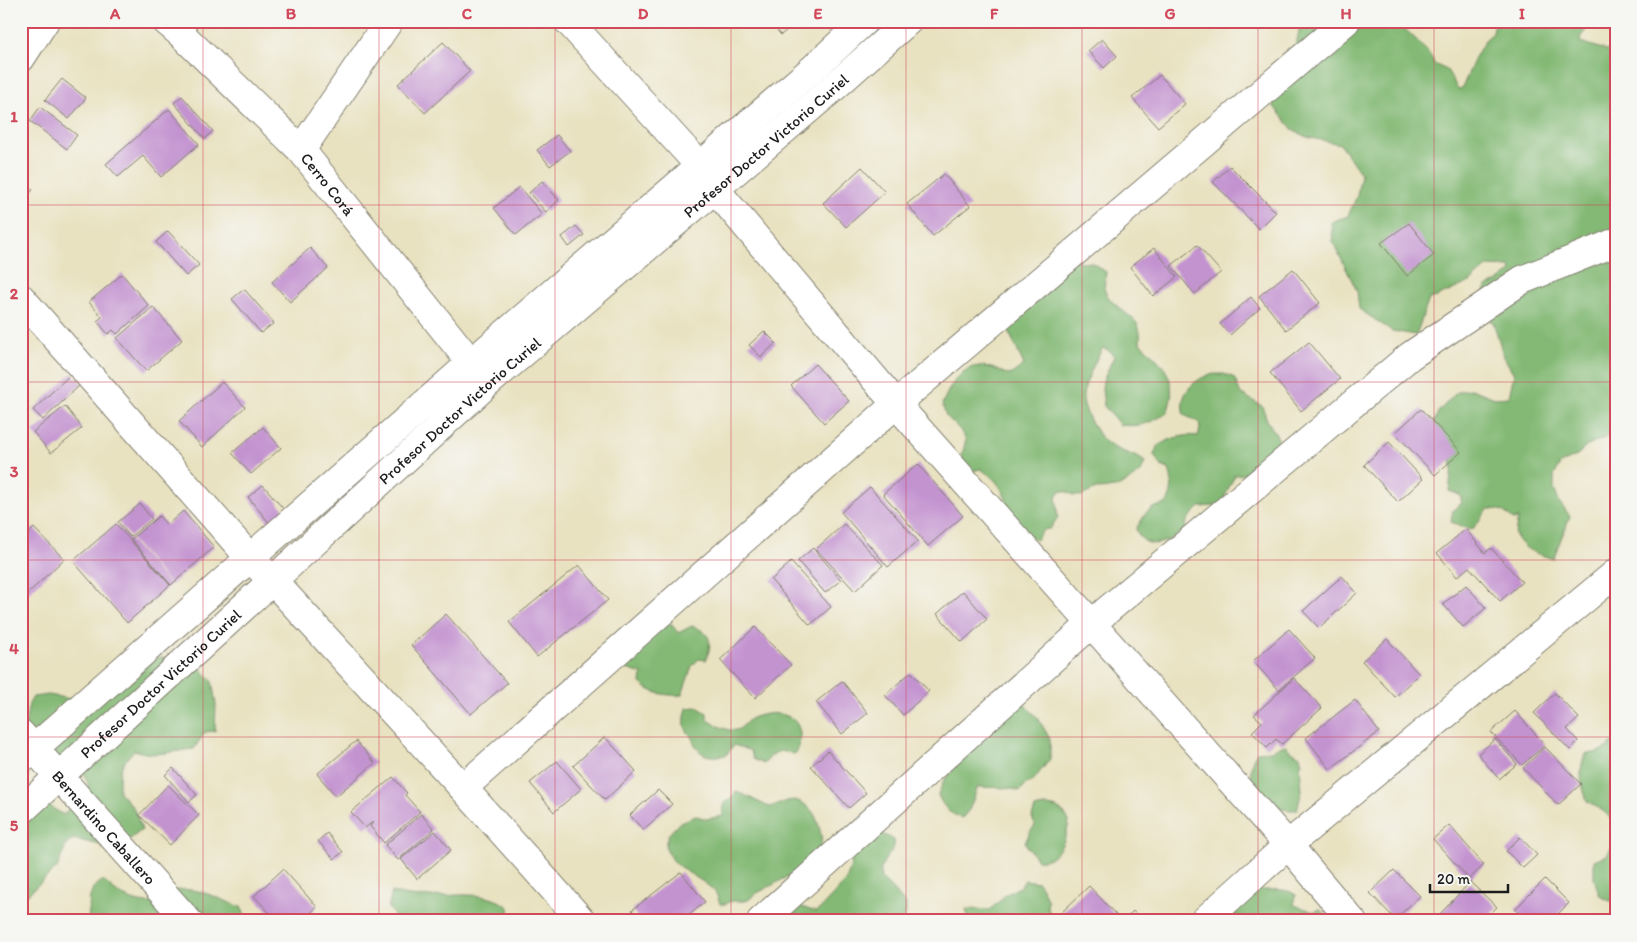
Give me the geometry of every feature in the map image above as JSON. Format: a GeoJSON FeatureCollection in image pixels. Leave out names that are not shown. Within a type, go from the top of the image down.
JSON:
{"type":"FeatureCollection","features":[{"type":"Feature","properties":{"kind":"street"},"geometry":{"type":"LineString","coordinates":[[21,58],[45,21]]}},
{"type":"Feature","properties":{"kind":"street","name":"Cerro Corá"},"geometry":{"type":"LineString","coordinates":[[166,21],[301,150],[471,364]]}},
{"type":"Feature","properties":{"kind":"street"},"geometry":{"type":"LineString","coordinates":[[301,150],[389,21]]}},
{"type":"Feature","properties":{"kind":"street"},"geometry":{"type":"LineString","coordinates":[[568,21],[700,166],[715,189],[896,404],[1288,845],[1352,921]]}},
{"type":"Feature","properties":{"kind":"street","name":"Profesor Doctor Victorio Curiel"},"geometry":{"type":"LineString","coordinates":[[25,747],[250,558],[816,66],[864,21]]}},
{"type":"Feature","properties":{"kind":"street","name":"Profesor Doctor Victorio Curiel"},"geometry":{"type":"LineString","coordinates":[[21,811],[488,383],[908,21]]}},
{"type":"Feature","properties":{"kind":"street"},"geometry":{"type":"LineString","coordinates":[[463,788],[896,404],[1346,21]]}},
{"type":"Feature","properties":{"kind":"street"},"geometry":{"type":"LineString","coordinates":[[761,921],[1090,624],[1410,356],[1522,280],[1616,242]]}},
{"type":"Feature","properties":{"kind":"street"},"geometry":{"type":"LineString","coordinates":[[21,298],[250,558],[463,788],[582,921]]}},
{"type":"Feature","properties":{"kind":"street"},"geometry":{"type":"LineString","coordinates":[[1204,921],[1288,845],[1616,573]]}},
{"type":"Feature","properties":{"kind":"street","name":"Bernardino Caballero"},"geometry":{"type":"LineString","coordinates":[[25,747],[59,777],[188,921]]}},
{"type":"Feature","properties":{"kind":"green space"},"geometry":{"type":"Polygon","coordinates":[[[1301,21],[1398,21],[1429,53],[1434,64],[1447,70],[1458,89],[1462,88],[1485,40],[1493,33],[1495,21],[1579,21],[1586,30],[1581,36],[1580,42],[1616,53],[1616,421],[1607,437],[1587,446],[1576,456],[1560,464],[1554,476],[1554,489],[1559,502],[1570,516],[1553,559],[1531,551],[1522,545],[1515,534],[1518,518],[1514,520],[1500,510],[1488,509],[1472,530],[1451,522],[1453,510],[1462,503],[1460,495],[1449,491],[1452,468],[1451,452],[1435,433],[1434,423],[1438,412],[1457,392],[1471,389],[1495,398],[1509,397],[1514,374],[1504,357],[1494,324],[1481,304],[1485,288],[1499,281],[1512,271],[1510,267],[1488,266],[1470,282],[1429,299],[1416,335],[1392,331],[1359,309],[1357,291],[1333,242],[1331,223],[1348,216],[1357,196],[1361,174],[1340,144],[1307,137],[1294,131],[1271,103],[1296,45],[1301,21]]]}},
{"type":"Feature","properties":{"kind":"green space"},"geometry":{"type":"Polygon","coordinates":[[[1073,259],[1084,263],[1091,262],[1106,272],[1104,289],[1112,302],[1137,324],[1140,343],[1156,358],[1167,373],[1172,391],[1171,401],[1167,413],[1155,420],[1134,426],[1120,425],[1104,406],[1103,381],[1114,356],[1103,348],[1097,357],[1084,390],[1083,401],[1087,414],[1098,434],[1107,443],[1145,462],[1141,472],[1115,488],[1096,489],[1081,496],[1060,491],[1056,496],[1058,517],[1050,529],[1045,529],[1037,540],[1028,536],[1016,523],[1014,514],[1007,509],[1003,491],[995,481],[980,469],[969,472],[960,462],[966,440],[960,430],[946,416],[942,404],[953,383],[964,371],[979,366],[1010,375],[1024,365],[1008,330],[1011,317],[1073,259]]]}},
{"type":"Feature","properties":{"kind":"green space"},"geometry":{"type":"Polygon","coordinates":[[[1224,374],[1235,378],[1240,393],[1262,406],[1267,420],[1278,438],[1280,454],[1254,471],[1235,475],[1223,501],[1213,506],[1200,507],[1187,520],[1186,529],[1180,534],[1159,543],[1152,544],[1146,542],[1140,537],[1136,529],[1146,513],[1153,508],[1167,503],[1172,482],[1169,469],[1161,466],[1154,455],[1157,447],[1177,437],[1198,436],[1199,422],[1184,415],[1184,396],[1191,386],[1202,378],[1210,375],[1224,374]]]}},
{"type":"Feature","properties":{"kind":"green space"},"geometry":{"type":"Polygon","coordinates":[[[669,624],[678,633],[692,626],[707,635],[710,643],[706,660],[699,659],[692,666],[682,695],[665,695],[649,690],[641,683],[642,674],[620,667],[641,648],[646,646],[651,632],[669,624]]]}},
{"type":"Feature","properties":{"kind":"green space"},"geometry":{"type":"Polygon","coordinates":[[[190,657],[212,681],[216,704],[215,731],[205,732],[194,749],[157,754],[134,750],[121,769],[119,792],[133,807],[142,830],[130,839],[101,845],[73,839],[66,845],[57,868],[21,900],[21,794],[48,802],[52,808],[64,815],[76,798],[89,786],[84,774],[69,758],[59,762],[25,725],[29,704],[33,697],[49,695],[81,701],[154,658],[190,657]]]}},
{"type":"Feature","properties":{"kind":"green space"},"geometry":{"type":"Polygon","coordinates":[[[988,698],[1006,698],[1025,705],[1038,718],[1050,739],[1050,759],[1032,782],[1026,784],[1020,791],[1005,788],[978,787],[969,810],[962,818],[947,810],[938,795],[981,702],[988,698]]]}},
{"type":"Feature","properties":{"kind":"green space"},"geometry":{"type":"Polygon","coordinates":[[[697,707],[707,713],[707,719],[729,730],[741,728],[752,718],[763,715],[782,714],[790,717],[796,723],[799,730],[800,740],[797,752],[794,754],[777,752],[764,764],[753,759],[751,751],[734,745],[726,755],[709,756],[698,749],[685,725],[687,708],[697,707]]]}},
{"type":"Feature","properties":{"kind":"green space"},"geometry":{"type":"Polygon","coordinates":[[[1616,740],[1616,835],[1609,817],[1587,801],[1581,772],[1586,754],[1602,750],[1616,740]]]}},
{"type":"Feature","properties":{"kind":"green space"},"geometry":{"type":"Polygon","coordinates":[[[1286,745],[1288,749],[1300,756],[1302,762],[1300,767],[1302,790],[1297,810],[1279,808],[1266,802],[1256,790],[1251,775],[1253,759],[1257,752],[1271,751],[1286,745]]]}},
{"type":"Feature","properties":{"kind":"green space"},"geometry":{"type":"Polygon","coordinates":[[[736,791],[769,807],[794,800],[803,803],[814,813],[820,832],[821,844],[816,855],[792,874],[748,900],[720,904],[714,891],[707,884],[679,866],[668,853],[665,845],[668,835],[680,822],[696,816],[707,819],[723,816],[723,805],[735,795],[736,791]]]}},
{"type":"Feature","properties":{"kind":"green space"},"geometry":{"type":"Polygon","coordinates":[[[1044,806],[1059,809],[1069,821],[1066,835],[1056,853],[1045,860],[1037,860],[1025,843],[1035,826],[1032,817],[1035,808],[1044,806]]]}},
{"type":"Feature","properties":{"kind":"green space"},"geometry":{"type":"Polygon","coordinates":[[[880,833],[894,840],[893,849],[882,865],[881,878],[906,904],[906,912],[902,921],[741,921],[749,915],[787,902],[816,912],[846,881],[852,863],[841,852],[880,833]]]}},
{"type":"Feature","properties":{"kind":"green space"},"geometry":{"type":"Polygon","coordinates":[[[1616,839],[1616,900],[1610,901],[1600,896],[1594,879],[1594,860],[1607,855],[1616,839]]]}},
{"type":"Feature","properties":{"kind":"green space"},"geometry":{"type":"Polygon","coordinates":[[[103,880],[113,890],[125,897],[146,903],[153,903],[174,891],[196,891],[207,894],[241,907],[248,921],[88,921],[90,897],[93,888],[103,880]]]}},
{"type":"Feature","properties":{"kind":"green space"},"geometry":{"type":"Polygon","coordinates":[[[1025,880],[1038,882],[1043,889],[1048,902],[1047,906],[1054,921],[966,921],[968,917],[966,909],[990,910],[1005,895],[1021,886],[1025,880]]]}},
{"type":"Feature","properties":{"kind":"green space"},"geometry":{"type":"Polygon","coordinates":[[[1255,889],[1292,892],[1296,895],[1294,905],[1315,912],[1319,909],[1336,921],[1226,921],[1229,915],[1255,889]]]}},
{"type":"Feature","properties":{"kind":"green space"},"geometry":{"type":"Polygon","coordinates":[[[392,892],[406,896],[421,897],[482,896],[496,900],[509,907],[510,921],[395,921],[393,913],[388,908],[392,892]]]}},
{"type":"Feature","properties":{"kind":"building"},"geometry":{"type":"Polygon","coordinates":[[[769,21],[797,21],[781,35],[769,21]]]}},
{"type":"Feature","properties":{"kind":"building"},"geometry":{"type":"Polygon","coordinates":[[[1102,39],[1117,56],[1104,68],[1088,51],[1102,39]]]}},
{"type":"Feature","properties":{"kind":"building"},"geometry":{"type":"Polygon","coordinates":[[[443,42],[470,71],[425,113],[398,84],[443,42]]]}},
{"type":"Feature","properties":{"kind":"building"},"geometry":{"type":"Polygon","coordinates":[[[1160,75],[1185,104],[1158,127],[1132,98],[1160,75]]]}},
{"type":"Feature","properties":{"kind":"building"},"geometry":{"type":"Polygon","coordinates":[[[62,79],[86,98],[69,119],[45,100],[62,79]]]}},
{"type":"Feature","properties":{"kind":"building"},"geometry":{"type":"Polygon","coordinates":[[[182,96],[213,131],[205,139],[174,103],[182,96]]]}},
{"type":"Feature","properties":{"kind":"building"},"geometry":{"type":"Polygon","coordinates":[[[40,107],[77,135],[67,149],[30,121],[40,107]]]}},
{"type":"Feature","properties":{"kind":"building"},"geometry":{"type":"Polygon","coordinates":[[[169,109],[199,144],[161,177],[143,156],[118,177],[106,164],[169,109]]]}},
{"type":"Feature","properties":{"kind":"building"},"geometry":{"type":"Polygon","coordinates":[[[557,135],[570,151],[550,166],[537,150],[557,135]]]}},
{"type":"Feature","properties":{"kind":"building"},"geometry":{"type":"Polygon","coordinates":[[[1230,166],[1276,212],[1259,229],[1213,182],[1230,166]]]}},
{"type":"Feature","properties":{"kind":"building"},"geometry":{"type":"Polygon","coordinates":[[[862,167],[885,192],[846,227],[823,203],[862,167]]]}},
{"type":"Feature","properties":{"kind":"building"},"geometry":{"type":"Polygon","coordinates":[[[944,174],[970,206],[933,236],[907,204],[944,174]]]}},
{"type":"Feature","properties":{"kind":"building"},"geometry":{"type":"Polygon","coordinates":[[[21,180],[33,190],[22,201],[21,201],[21,180]]]}},
{"type":"Feature","properties":{"kind":"building"},"geometry":{"type":"Polygon","coordinates":[[[542,181],[559,200],[546,212],[529,193],[542,181]]]}},
{"type":"Feature","properties":{"kind":"building"},"geometry":{"type":"Polygon","coordinates":[[[519,187],[542,214],[516,235],[494,208],[519,187]]]}},
{"type":"Feature","properties":{"kind":"building"},"geometry":{"type":"Polygon","coordinates":[[[1409,223],[1434,255],[1407,276],[1381,243],[1409,223]]]}},
{"type":"Feature","properties":{"kind":"building"},"geometry":{"type":"Polygon","coordinates":[[[576,226],[584,235],[569,247],[562,237],[576,226]]]}},
{"type":"Feature","properties":{"kind":"building"},"geometry":{"type":"Polygon","coordinates":[[[168,231],[199,265],[186,276],[156,242],[168,231]]]}},
{"type":"Feature","properties":{"kind":"building"},"geometry":{"type":"Polygon","coordinates":[[[1197,245],[1221,272],[1195,294],[1171,266],[1197,245]]]}},
{"type":"Feature","properties":{"kind":"building"},"geometry":{"type":"Polygon","coordinates":[[[310,248],[328,268],[290,302],[272,282],[310,248]]]}},
{"type":"Feature","properties":{"kind":"building"},"geometry":{"type":"Polygon","coordinates":[[[1154,248],[1177,277],[1153,296],[1130,267],[1154,248]]]}},
{"type":"Feature","properties":{"kind":"building"},"geometry":{"type":"Polygon","coordinates":[[[1293,269],[1320,303],[1286,330],[1259,296],[1293,269]]]}},
{"type":"Feature","properties":{"kind":"building"},"geometry":{"type":"Polygon","coordinates":[[[122,274],[149,306],[117,334],[113,330],[108,334],[97,321],[102,317],[89,302],[122,274]]]}},
{"type":"Feature","properties":{"kind":"building"},"geometry":{"type":"Polygon","coordinates":[[[244,289],[274,323],[261,333],[232,299],[244,289]]]}},
{"type":"Feature","properties":{"kind":"building"},"geometry":{"type":"Polygon","coordinates":[[[1251,297],[1260,308],[1230,335],[1220,324],[1251,297]]]}},
{"type":"Feature","properties":{"kind":"building"},"geometry":{"type":"Polygon","coordinates":[[[153,307],[182,340],[146,371],[117,338],[153,307]]]}},
{"type":"Feature","properties":{"kind":"building"},"geometry":{"type":"Polygon","coordinates":[[[764,331],[776,343],[761,357],[749,345],[764,331]]]}},
{"type":"Feature","properties":{"kind":"building"},"geometry":{"type":"Polygon","coordinates":[[[1309,342],[1340,379],[1301,411],[1270,373],[1309,342]]]}},
{"type":"Feature","properties":{"kind":"building"},"geometry":{"type":"Polygon","coordinates":[[[815,364],[849,401],[824,423],[791,386],[815,364]]]}},
{"type":"Feature","properties":{"kind":"building"},"geometry":{"type":"Polygon","coordinates":[[[72,373],[82,383],[43,420],[33,410],[72,373]]]}},
{"type":"Feature","properties":{"kind":"building"},"geometry":{"type":"Polygon","coordinates":[[[222,382],[245,407],[202,447],[179,421],[222,382]]]}},
{"type":"Feature","properties":{"kind":"building"},"geometry":{"type":"Polygon","coordinates":[[[65,406],[82,428],[51,453],[33,432],[65,406]]]}},
{"type":"Feature","properties":{"kind":"building"},"geometry":{"type":"Polygon","coordinates":[[[1421,409],[1461,452],[1435,475],[1395,433],[1421,409]]]}},
{"type":"Feature","properties":{"kind":"building"},"geometry":{"type":"Polygon","coordinates":[[[263,427],[281,448],[251,474],[232,453],[263,427]]]}},
{"type":"Feature","properties":{"kind":"building"},"geometry":{"type":"Polygon","coordinates":[[[1389,442],[1423,479],[1398,502],[1364,465],[1389,442]]]}},
{"type":"Feature","properties":{"kind":"building"},"geometry":{"type":"Polygon","coordinates":[[[918,464],[963,516],[928,546],[883,494],[918,464]]]}},
{"type":"Feature","properties":{"kind":"building"},"geometry":{"type":"Polygon","coordinates":[[[263,485],[287,513],[271,525],[248,497],[263,485]]]}},
{"type":"Feature","properties":{"kind":"building"},"geometry":{"type":"Polygon","coordinates":[[[870,487],[918,541],[888,567],[841,512],[870,487]]]}},
{"type":"Feature","properties":{"kind":"building"},"geometry":{"type":"Polygon","coordinates":[[[140,504],[152,519],[130,537],[118,522],[140,504]]]}},
{"type":"Feature","properties":{"kind":"building"},"geometry":{"type":"Polygon","coordinates":[[[183,511],[214,547],[171,585],[131,539],[159,516],[167,525],[183,511]]]}},
{"type":"Feature","properties":{"kind":"building"},"geometry":{"type":"Polygon","coordinates":[[[116,524],[170,585],[127,623],[73,561],[116,524]]]}},
{"type":"Feature","properties":{"kind":"building"},"geometry":{"type":"Polygon","coordinates":[[[844,524],[883,565],[855,591],[816,549],[844,524]]]}},
{"type":"Feature","properties":{"kind":"building"},"geometry":{"type":"Polygon","coordinates":[[[34,528],[64,559],[21,600],[21,541],[34,528]]]}},
{"type":"Feature","properties":{"kind":"building"},"geometry":{"type":"Polygon","coordinates":[[[1466,529],[1485,553],[1491,548],[1522,582],[1500,601],[1469,567],[1457,577],[1437,553],[1466,529]]]}},
{"type":"Feature","properties":{"kind":"building"},"geometry":{"type":"Polygon","coordinates":[[[813,548],[841,580],[825,593],[798,561],[813,548]]]}},
{"type":"Feature","properties":{"kind":"building"},"geometry":{"type":"Polygon","coordinates":[[[791,562],[831,607],[810,625],[771,580],[791,562]]]}},
{"type":"Feature","properties":{"kind":"building"},"geometry":{"type":"Polygon","coordinates":[[[579,565],[608,600],[537,657],[509,622],[579,565]]]}},
{"type":"Feature","properties":{"kind":"building"},"geometry":{"type":"Polygon","coordinates":[[[1342,576],[1357,593],[1319,628],[1303,611],[1342,576]]]}},
{"type":"Feature","properties":{"kind":"building"},"geometry":{"type":"Polygon","coordinates":[[[1466,585],[1486,608],[1463,627],[1443,604],[1466,585]]]}},
{"type":"Feature","properties":{"kind":"building"},"geometry":{"type":"Polygon","coordinates":[[[963,591],[987,619],[962,642],[937,614],[963,591]]]}},
{"type":"Feature","properties":{"kind":"building"},"geometry":{"type":"Polygon","coordinates":[[[446,614],[507,683],[471,714],[411,645],[446,614]]]}},
{"type":"Feature","properties":{"kind":"building"},"geometry":{"type":"Polygon","coordinates":[[[755,627],[791,665],[755,698],[720,660],[755,627]]]}},
{"type":"Feature","properties":{"kind":"building"},"geometry":{"type":"Polygon","coordinates":[[[1289,629],[1315,658],[1279,690],[1253,661],[1289,629]]]}},
{"type":"Feature","properties":{"kind":"building"},"geometry":{"type":"Polygon","coordinates":[[[1387,639],[1419,674],[1395,697],[1362,661],[1387,639]]]}},
{"type":"Feature","properties":{"kind":"building"},"geometry":{"type":"Polygon","coordinates":[[[911,672],[929,691],[903,715],[885,695],[911,672]]]}},
{"type":"Feature","properties":{"kind":"building"},"geometry":{"type":"Polygon","coordinates":[[[1294,678],[1322,708],[1282,744],[1276,739],[1267,748],[1252,732],[1262,722],[1254,715],[1294,678]]]}},
{"type":"Feature","properties":{"kind":"building"},"geometry":{"type":"Polygon","coordinates":[[[842,681],[868,713],[842,734],[816,702],[842,681]]]}},
{"type":"Feature","properties":{"kind":"building"},"geometry":{"type":"Polygon","coordinates":[[[1555,693],[1579,718],[1567,729],[1578,741],[1570,750],[1534,713],[1555,693]]]}},
{"type":"Feature","properties":{"kind":"building"},"geometry":{"type":"Polygon","coordinates":[[[1355,700],[1379,732],[1330,769],[1306,738],[1355,700]]]}},
{"type":"Feature","properties":{"kind":"building"},"geometry":{"type":"Polygon","coordinates":[[[1515,711],[1545,745],[1522,765],[1491,732],[1515,711]]]}},
{"type":"Feature","properties":{"kind":"building"},"geometry":{"type":"Polygon","coordinates":[[[605,737],[636,771],[605,800],[573,766],[605,737]]]}},
{"type":"Feature","properties":{"kind":"building"},"geometry":{"type":"Polygon","coordinates":[[[1495,739],[1517,764],[1499,779],[1478,754],[1495,739]]]}},
{"type":"Feature","properties":{"kind":"building"},"geometry":{"type":"Polygon","coordinates":[[[356,741],[375,763],[336,796],[317,774],[356,741]]]}},
{"type":"Feature","properties":{"kind":"building"},"geometry":{"type":"Polygon","coordinates":[[[1545,747],[1581,784],[1558,805],[1523,768],[1545,747]]]}},
{"type":"Feature","properties":{"kind":"building"},"geometry":{"type":"Polygon","coordinates":[[[828,751],[866,793],[849,808],[811,766],[828,751]]]}},
{"type":"Feature","properties":{"kind":"building"},"geometry":{"type":"Polygon","coordinates":[[[557,761],[581,789],[554,812],[530,783],[557,761]]]}},
{"type":"Feature","properties":{"kind":"building"},"geometry":{"type":"Polygon","coordinates":[[[173,768],[197,795],[189,802],[165,775],[173,768]]]}},
{"type":"Feature","properties":{"kind":"building"},"geometry":{"type":"Polygon","coordinates":[[[393,777],[420,812],[384,843],[370,826],[374,821],[365,828],[351,812],[393,777]]]}},
{"type":"Feature","properties":{"kind":"building"},"geometry":{"type":"Polygon","coordinates":[[[168,785],[199,815],[170,845],[139,815],[168,785]]]}},
{"type":"Feature","properties":{"kind":"building"},"geometry":{"type":"Polygon","coordinates":[[[658,790],[672,804],[643,830],[630,815],[658,790]]]}},
{"type":"Feature","properties":{"kind":"building"},"geometry":{"type":"Polygon","coordinates":[[[421,814],[434,829],[398,860],[385,845],[421,814]]]}},
{"type":"Feature","properties":{"kind":"building"},"geometry":{"type":"Polygon","coordinates":[[[1449,825],[1484,865],[1469,879],[1433,839],[1449,825]]]}},
{"type":"Feature","properties":{"kind":"building"},"geometry":{"type":"Polygon","coordinates":[[[435,831],[451,850],[417,879],[401,859],[435,831]]]}},
{"type":"Feature","properties":{"kind":"building"},"geometry":{"type":"Polygon","coordinates":[[[327,833],[343,852],[334,859],[318,841],[327,833]]]}},
{"type":"Feature","properties":{"kind":"building"},"geometry":{"type":"Polygon","coordinates":[[[1520,837],[1537,855],[1523,868],[1506,851],[1520,837]]]}},
{"type":"Feature","properties":{"kind":"building"},"geometry":{"type":"Polygon","coordinates":[[[283,869],[317,907],[302,921],[277,921],[254,896],[283,869]]]}},
{"type":"Feature","properties":{"kind":"building"},"geometry":{"type":"Polygon","coordinates":[[[1394,870],[1420,896],[1395,919],[1370,893],[1394,870]]]}},
{"type":"Feature","properties":{"kind":"building"},"geometry":{"type":"Polygon","coordinates":[[[681,872],[705,902],[682,921],[640,921],[632,910],[681,872]]]}},
{"type":"Feature","properties":{"kind":"building"},"geometry":{"type":"Polygon","coordinates":[[[1545,879],[1569,903],[1551,921],[1527,921],[1515,909],[1545,879]]]}},
{"type":"Feature","properties":{"kind":"building"},"geometry":{"type":"Polygon","coordinates":[[[1470,882],[1497,907],[1483,921],[1447,921],[1440,914],[1470,882]]]}},
{"type":"Feature","properties":{"kind":"building"},"geometry":{"type":"Polygon","coordinates":[[[1089,886],[1117,916],[1112,921],[1068,921],[1061,913],[1089,886]]]}},
{"type":"Feature","properties":{"kind":"building"},"geometry":{"type":"Polygon","coordinates":[[[1133,911],[1142,921],[1123,921],[1133,911]]]}}]}
